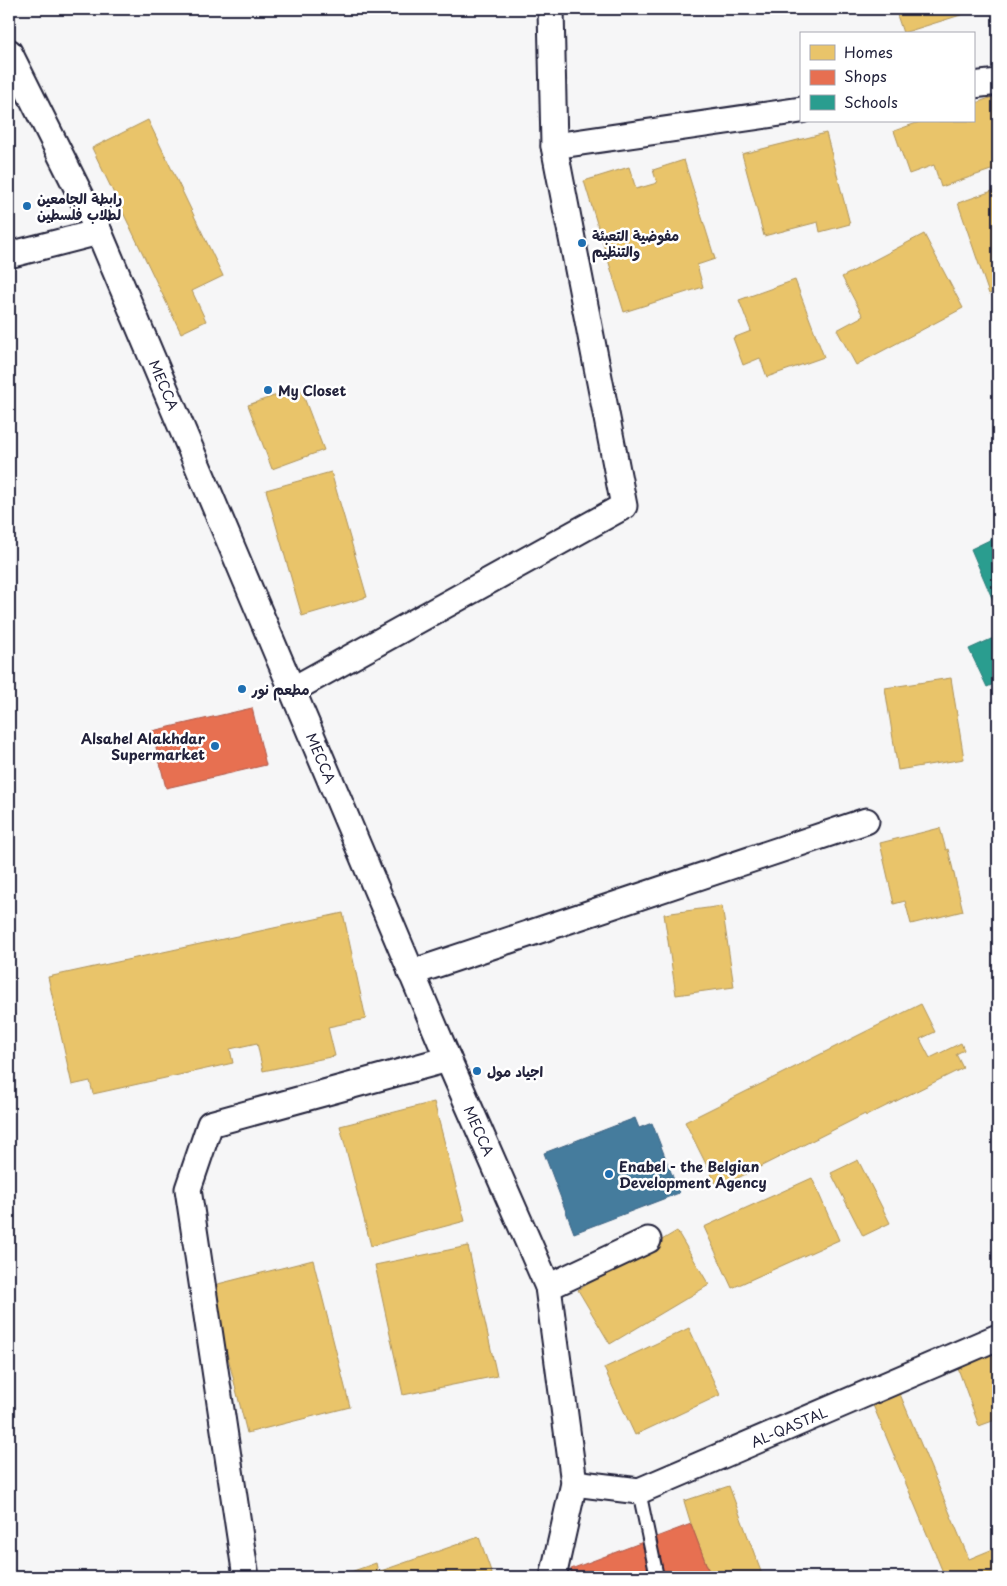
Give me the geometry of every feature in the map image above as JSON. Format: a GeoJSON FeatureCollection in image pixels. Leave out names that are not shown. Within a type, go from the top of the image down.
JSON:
{"type":"FeatureCollection","features":[{"type":"Feature","properties":{"kind":"street"},"geometry":{"type":"LineString","coordinates":[[292,690],[624,506],[554,146],[551,9]]}},
{"type":"Feature","properties":{"kind":"street","name":"MECCA"},"geometry":{"type":"LineString","coordinates":[[9,52],[99,232],[448,1059],[548,1287],[574,1483]]}},
{"type":"Feature","properties":{"kind":"street"},"geometry":{"type":"LineString","coordinates":[[974,85],[998,82]]}},
{"type":"Feature","properties":{"kind":"street"},"geometry":{"type":"LineString","coordinates":[[554,146],[800,110]]}},
{"type":"Feature","properties":{"kind":"street"},"geometry":{"type":"LineString","coordinates":[[9,255],[99,232]]}},
{"type":"Feature","properties":{"kind":"street"},"geometry":{"type":"LineString","coordinates":[[412,973],[866,821]]}},
{"type":"Feature","properties":{"kind":"street"},"geometry":{"type":"LineString","coordinates":[[246,1577],[188,1189],[210,1124],[448,1059]]}},
{"type":"Feature","properties":{"kind":"street"},"geometry":{"type":"LineString","coordinates":[[548,1287],[648,1240]]}},
{"type":"Feature","properties":{"kind":"street","name":"AL-QASTAL"},"geometry":{"type":"LineString","coordinates":[[639,1491],[998,1337]]}},
{"type":"Feature","properties":{"kind":"street"},"geometry":{"type":"LineString","coordinates":[[553,1577],[574,1483],[639,1491]]}},
{"type":"Feature","properties":{"kind":"lane"},"geometry":{"type":"LineString","coordinates":[[639,1491],[657,1577]]}},
{"type":"Feature","properties":{"kind":"building: Homes"},"geometry":{"type":"Polygon","coordinates":[[[895,9],[980,9],[906,32],[903,32],[895,9]]]}},
{"type":"Feature","properties":{"kind":"building: Homes"},"geometry":{"type":"Polygon","coordinates":[[[998,95],[998,182],[994,169],[941,187],[934,165],[909,174],[894,131],[919,122],[974,122],[974,104],[998,95]]]}},
{"type":"Feature","properties":{"kind":"building: Homes"},"geometry":{"type":"Polygon","coordinates":[[[148,120],[223,276],[192,291],[206,321],[181,333],[92,148],[148,120]]]}},
{"type":"Feature","properties":{"kind":"building: Homes"},"geometry":{"type":"Polygon","coordinates":[[[826,133],[850,224],[820,232],[818,222],[764,236],[742,154],[826,133]]]}},
{"type":"Feature","properties":{"kind":"building: Homes"},"geometry":{"type":"Polygon","coordinates":[[[684,160],[715,259],[697,265],[703,287],[624,312],[584,181],[629,167],[636,189],[657,183],[653,170],[684,160]]]}},
{"type":"Feature","properties":{"kind":"building: Homes"},"geometry":{"type":"Polygon","coordinates":[[[998,189],[998,291],[989,294],[958,203],[998,189]]]}},
{"type":"Feature","properties":{"kind":"building: Homes"},"geometry":{"type":"Polygon","coordinates":[[[924,234],[963,308],[856,365],[837,330],[863,316],[842,277],[924,234]]]}},
{"type":"Feature","properties":{"kind":"building: Homes"},"geometry":{"type":"Polygon","coordinates":[[[795,280],[824,357],[767,377],[760,358],[743,365],[733,338],[751,331],[739,300],[795,280]]]}},
{"type":"Feature","properties":{"kind":"building: Homes"},"geometry":{"type":"Polygon","coordinates":[[[300,387],[324,450],[272,469],[248,405],[300,387]]]}},
{"type":"Feature","properties":{"kind":"building: Homes"},"geometry":{"type":"Polygon","coordinates":[[[331,472],[367,597],[302,616],[266,490],[331,472]]]}},
{"type":"Feature","properties":{"kind":"building: Homes"},"geometry":{"type":"Polygon","coordinates":[[[951,678],[964,759],[898,770],[885,688],[951,678]]]}},
{"type":"Feature","properties":{"kind":"building: Homes"},"geometry":{"type":"Polygon","coordinates":[[[940,828],[946,850],[948,849],[963,911],[911,924],[905,901],[894,904],[880,843],[940,828]]]}},
{"type":"Feature","properties":{"kind":"building: Homes"},"geometry":{"type":"Polygon","coordinates":[[[722,906],[734,987],[676,995],[664,914],[722,906]]]}},
{"type":"Feature","properties":{"kind":"building: Homes"},"geometry":{"type":"Polygon","coordinates":[[[343,913],[366,1019],[328,1027],[335,1056],[263,1071],[257,1043],[230,1049],[233,1063],[93,1094],[90,1081],[72,1085],[48,977],[343,913]]]}},
{"type":"Feature","properties":{"kind":"building: Homes"},"geometry":{"type":"Polygon","coordinates":[[[921,1004],[935,1032],[920,1039],[930,1058],[961,1043],[964,1050],[956,1054],[963,1068],[866,1116],[865,1114],[718,1188],[685,1122],[921,1004]]]}},
{"type":"Feature","properties":{"kind":"building: Homes"},"geometry":{"type":"Polygon","coordinates":[[[434,1102],[465,1221],[371,1246],[340,1126],[434,1102]]]}},
{"type":"Feature","properties":{"kind":"building: Homes"},"geometry":{"type":"Polygon","coordinates":[[[858,1160],[890,1223],[863,1236],[831,1173],[858,1160]]]}},
{"type":"Feature","properties":{"kind":"building: Homes"},"geometry":{"type":"Polygon","coordinates":[[[812,1178],[839,1240],[732,1288],[704,1227],[812,1178]]]}},
{"type":"Feature","properties":{"kind":"building: Homes"},"geometry":{"type":"Polygon","coordinates":[[[677,1231],[709,1285],[610,1344],[578,1290],[677,1231]]]}},
{"type":"Feature","properties":{"kind":"building: Homes"},"geometry":{"type":"Polygon","coordinates":[[[468,1246],[497,1376],[403,1395],[375,1265],[468,1246]]]}},
{"type":"Feature","properties":{"kind":"building: Homes"},"geometry":{"type":"Polygon","coordinates":[[[313,1260],[350,1407],[247,1433],[210,1286],[313,1260]]]}},
{"type":"Feature","properties":{"kind":"building: Homes"},"geometry":{"type":"Polygon","coordinates":[[[689,1328],[720,1395],[635,1435],[604,1368],[689,1328]]]}},
{"type":"Feature","properties":{"kind":"building: Homes"},"geometry":{"type":"Polygon","coordinates":[[[998,1348],[998,1419],[979,1426],[956,1363],[998,1348]]]}},
{"type":"Feature","properties":{"kind":"building: Homes"},"geometry":{"type":"Polygon","coordinates":[[[897,1387],[969,1559],[998,1547],[998,1570],[980,1577],[945,1577],[870,1398],[897,1387]]]}},
{"type":"Feature","properties":{"kind":"building: Homes"},"geometry":{"type":"Polygon","coordinates":[[[729,1486],[763,1577],[711,1577],[691,1524],[684,1501],[729,1486]]]}},
{"type":"Feature","properties":{"kind":"building: Homes"},"geometry":{"type":"Polygon","coordinates":[[[479,1537],[493,1577],[346,1577],[345,1574],[376,1563],[378,1572],[479,1537]]]}},
{"type":"Feature","properties":{"kind":"building: Shops"},"geometry":{"type":"Polygon","coordinates":[[[252,708],[266,765],[166,788],[152,731],[252,708]]]}},
{"type":"Feature","properties":{"kind":"building: Shops"},"geometry":{"type":"Polygon","coordinates":[[[691,1524],[711,1577],[572,1577],[571,1569],[691,1524]]]}},
{"type":"Feature","properties":{"kind":"building: Schools"},"geometry":{"type":"Polygon","coordinates":[[[998,536],[998,612],[971,549],[998,536]]]}},
{"type":"Feature","properties":{"kind":"building: Schools"},"geometry":{"type":"Polygon","coordinates":[[[998,636],[998,682],[987,687],[969,649],[998,636]]]}},
{"type":"Feature","properties":{"kind":"building: Public"},"geometry":{"type":"Polygon","coordinates":[[[635,1118],[639,1128],[652,1123],[679,1193],[574,1233],[544,1153],[635,1118]]]}},
{"type":"Feature","properties":{"kind":"place","name":"رابطة الجامعين لطلاب فلسطين"},"geometry":{"type":"Point","coordinates":[27,206]}},
{"type":"Feature","properties":{"kind":"place","name":"مفوضية التعبئة والتنظيم"},"geometry":{"type":"Point","coordinates":[582,243]}},
{"type":"Feature","properties":{"kind":"place","name":"My Closet"},"geometry":{"type":"Point","coordinates":[268,390]}},
{"type":"Feature","properties":{"kind":"place","name":"مطعم نور"},"geometry":{"type":"Point","coordinates":[242,689]}},
{"type":"Feature","properties":{"kind":"place","name":"Alsahel Alakhdar Supermarket"},"geometry":{"type":"Point","coordinates":[215,746]}},
{"type":"Feature","properties":{"kind":"place","name":"اجياد مول"},"geometry":{"type":"Point","coordinates":[477,1071]}},
{"type":"Feature","properties":{"kind":"place","name":"Enabel - the Belgian Development Agency"},"geometry":{"type":"Point","coordinates":[609,1174]}}]}
